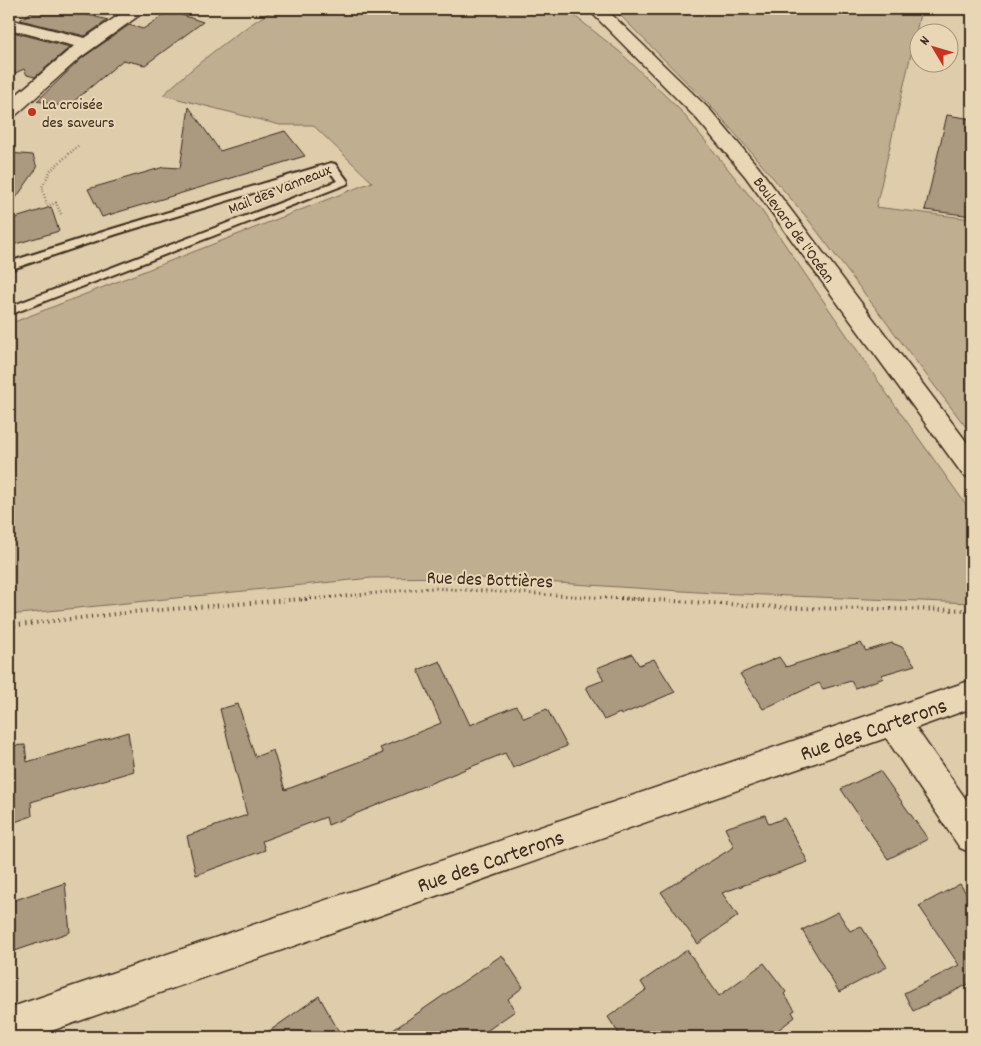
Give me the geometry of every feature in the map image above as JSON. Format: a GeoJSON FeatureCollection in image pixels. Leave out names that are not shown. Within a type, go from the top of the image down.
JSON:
{"type":"FeatureCollection","features":[{"type":"Feature","properties":{"kind":"street"},"geometry":{"type":"LineString","coordinates":[[9,111],[87,44],[139,9]]}},
{"type":"Feature","properties":{"kind":"street","name":"Boulevard de l'Océan"},"geometry":{"type":"LineString","coordinates":[[596,9],[704,115],[752,172],[972,468]]}},
{"type":"Feature","properties":{"kind":"street"},"geometry":{"type":"LineString","coordinates":[[9,24],[87,44]]}},
{"type":"Feature","properties":{"kind":"street","name":"Rue des Carterons"},"geometry":{"type":"LineString","coordinates":[[9,1027],[972,694]]}},
{"type":"Feature","properties":{"kind":"street"},"geometry":{"type":"LineString","coordinates":[[893,721],[972,836]]}},
{"type":"Feature","properties":{"kind":"lane","name":"Mail des Vanneaux"},"geometry":{"type":"LineString","coordinates":[[9,266],[113,232],[331,166],[343,182],[9,311]]}},
{"type":"Feature","properties":{"kind":"path"},"geometry":{"type":"LineString","coordinates":[[61,214],[56,203],[48,206],[42,193],[42,185],[45,177],[78,146]]}},
{"type":"Feature","properties":{"kind":"path","name":"Rue des Bottières"},"geometry":{"type":"LineString","coordinates":[[9,626],[133,612],[240,605],[432,588],[795,608],[972,610]]}},
{"type":"Feature","properties":{"kind":"shaded area"},"geometry":{"type":"Polygon","coordinates":[[[275,9],[384,9],[393,14],[411,9],[566,9],[620,52],[681,111],[762,211],[885,391],[972,513],[972,603],[713,593],[465,577],[371,578],[9,615],[9,324],[372,182],[313,125],[280,125],[163,95],[216,49],[275,9]]]}},
{"type":"Feature","properties":{"kind":"shaded area"},"geometry":{"type":"Polygon","coordinates":[[[614,9],[930,9],[921,10],[918,22],[908,22],[908,67],[876,207],[972,219],[972,435],[804,214],[719,115],[614,9]]]}},
{"type":"Feature","properties":{"kind":"building"},"geometry":{"type":"Polygon","coordinates":[[[36,9],[64,9],[108,20],[85,36],[20,20],[36,9]]]}},
{"type":"Feature","properties":{"kind":"building"},"geometry":{"type":"Polygon","coordinates":[[[170,11],[203,22],[145,65],[123,60],[67,107],[37,101],[82,58],[129,25],[143,29],[170,11]]]}},
{"type":"Feature","properties":{"kind":"building"},"geometry":{"type":"Polygon","coordinates":[[[9,31],[70,47],[35,77],[27,75],[24,69],[9,76],[9,31]]]}},
{"type":"Feature","properties":{"kind":"building"},"geometry":{"type":"Polygon","coordinates":[[[189,107],[220,151],[285,131],[305,156],[102,217],[88,189],[164,167],[180,168],[189,107]]]}},
{"type":"Feature","properties":{"kind":"building"},"geometry":{"type":"Polygon","coordinates":[[[947,115],[972,119],[972,216],[925,210],[947,115]]]}},
{"type":"Feature","properties":{"kind":"building"},"geometry":{"type":"Polygon","coordinates":[[[9,153],[33,155],[37,168],[9,208],[9,153]]]}},
{"type":"Feature","properties":{"kind":"building"},"geometry":{"type":"Polygon","coordinates":[[[51,207],[59,231],[9,246],[9,220],[51,207]]]}},
{"type":"Feature","properties":{"kind":"building"},"geometry":{"type":"Polygon","coordinates":[[[861,643],[866,651],[892,643],[902,647],[915,665],[881,675],[884,678],[855,688],[851,681],[823,689],[819,683],[763,709],[740,674],[779,657],[786,667],[861,643]]]}},
{"type":"Feature","properties":{"kind":"building"},"geometry":{"type":"Polygon","coordinates":[[[632,654],[639,665],[654,659],[675,692],[621,715],[620,713],[604,720],[586,687],[604,680],[597,668],[632,654]]]}},
{"type":"Feature","properties":{"kind":"building"},"geometry":{"type":"Polygon","coordinates":[[[440,661],[470,725],[516,706],[524,718],[547,709],[567,746],[513,768],[505,753],[328,825],[326,817],[262,841],[265,850],[196,875],[187,836],[247,815],[220,709],[238,704],[255,757],[273,750],[285,790],[383,753],[380,748],[441,723],[418,670],[440,661]]]}},
{"type":"Feature","properties":{"kind":"building"},"geometry":{"type":"Polygon","coordinates":[[[128,732],[134,771],[31,802],[32,816],[9,824],[9,746],[25,745],[27,762],[128,732]]]}},
{"type":"Feature","properties":{"kind":"building"},"geometry":{"type":"Polygon","coordinates":[[[880,771],[928,839],[888,859],[841,789],[880,771]]]}},
{"type":"Feature","properties":{"kind":"building"},"geometry":{"type":"Polygon","coordinates":[[[765,815],[769,824],[784,818],[808,862],[722,893],[738,916],[698,944],[661,892],[734,847],[725,828],[765,815]]]}},
{"type":"Feature","properties":{"kind":"building"},"geometry":{"type":"Polygon","coordinates":[[[65,883],[70,932],[12,952],[9,933],[9,902],[65,883]]]}},
{"type":"Feature","properties":{"kind":"building"},"geometry":{"type":"Polygon","coordinates":[[[960,884],[972,902],[972,984],[913,1011],[904,993],[959,965],[919,906],[960,884]]]}},
{"type":"Feature","properties":{"kind":"building"},"geometry":{"type":"Polygon","coordinates":[[[838,912],[850,931],[861,926],[887,967],[839,992],[802,930],[838,912]]]}},
{"type":"Feature","properties":{"kind":"building"},"geometry":{"type":"Polygon","coordinates":[[[687,950],[719,996],[764,963],[786,992],[784,994],[795,1010],[792,1012],[795,1017],[769,1037],[621,1037],[608,1017],[646,990],[641,982],[687,950]]]}},
{"type":"Feature","properties":{"kind":"building"},"geometry":{"type":"Polygon","coordinates":[[[502,955],[523,987],[508,999],[515,1011],[478,1037],[383,1037],[502,955]]]}},
{"type":"Feature","properties":{"kind":"building"},"geometry":{"type":"Polygon","coordinates":[[[319,996],[342,1037],[261,1037],[319,996]]]}},
{"type":"Feature","properties":{"kind":"place","name":"La croisée des saveurs"},"geometry":{"type":"Point","coordinates":[32,112]}}]}
